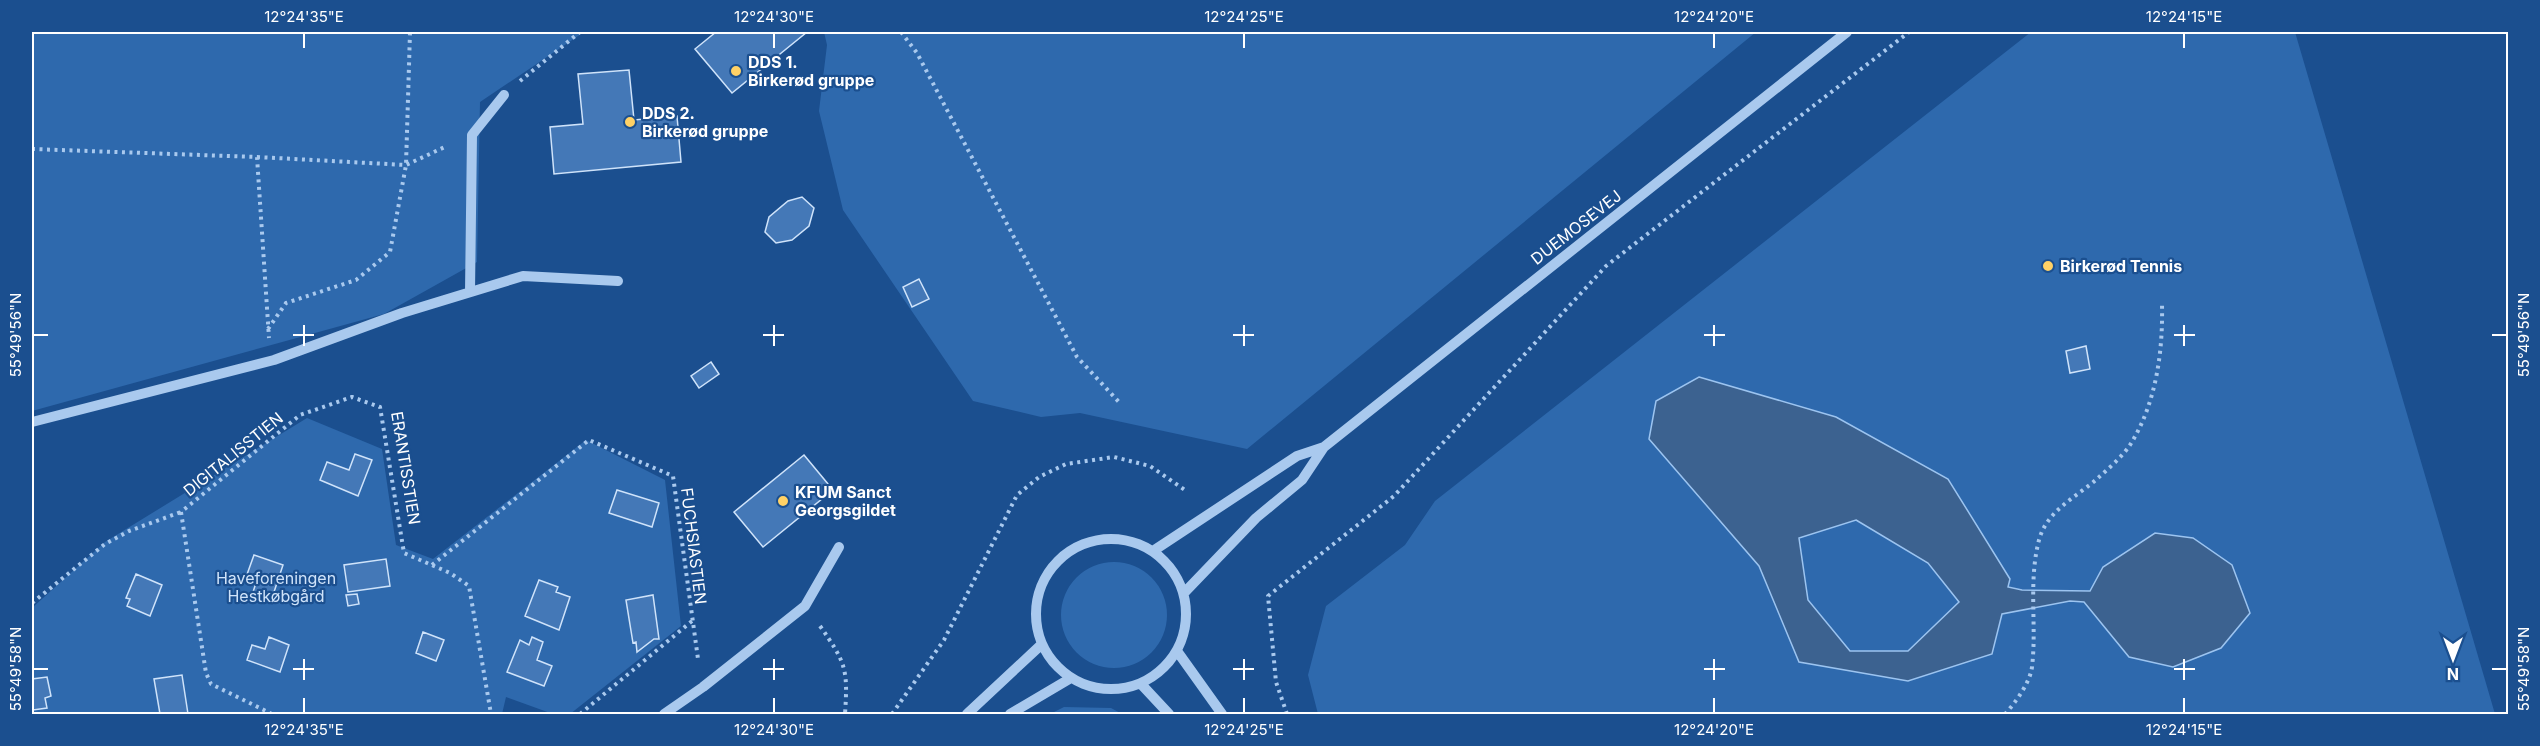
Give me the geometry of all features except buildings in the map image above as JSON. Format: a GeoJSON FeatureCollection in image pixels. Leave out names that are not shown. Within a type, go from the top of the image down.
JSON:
{"type":"FeatureCollection","features":[{"type":"Feature","properties":{"kind":"street","name":"DUEMOSEVEJ"},"geometry":{"type":"LineString","coordinates":[[1184,593],[1256,518],[1302,480],[1324,447],[1847,32]]}},
{"type":"Feature","properties":{"kind":"street"},"geometry":{"type":"LineString","coordinates":[[470,292],[471,135],[504,95]]}},
{"type":"Feature","properties":{"kind":"street"},"geometry":{"type":"LineString","coordinates":[[32,422],[274,360],[402,313],[523,276],[618,281]]}},
{"type":"Feature","properties":{"kind":"street","name":"DUEMOSEVEJ"},"geometry":{"type":"LineString","coordinates":[[1153,551],[1297,456],[1324,447]]}},
{"type":"Feature","properties":{"kind":"street"},"geometry":{"type":"LineString","coordinates":[[1101,540],[1128,541],[1153,551],[1172,570],[1184,593],[1186,622],[1177,651],[1162,670],[1141,684],[1118,689],[1093,687],[1071,678],[1054,663],[1042,644],[1036,616],[1040,590],[1053,566],[1075,548],[1101,540]]}},
{"type":"Feature","properties":{"kind":"street"},"geometry":{"type":"LineString","coordinates":[[663,714],[703,687],[805,606],[839,547]]}},
{"type":"Feature","properties":{"kind":"street"},"geometry":{"type":"LineString","coordinates":[[967,714],[1042,644]]}},
{"type":"Feature","properties":{"kind":"street"},"geometry":{"type":"LineString","coordinates":[[1177,651],[1222,714]]}},
{"type":"Feature","properties":{"kind":"street"},"geometry":{"type":"LineString","coordinates":[[1010,714],[1071,678]]}},
{"type":"Feature","properties":{"kind":"street"},"geometry":{"type":"LineString","coordinates":[[1141,684],[1169,714]]}},
{"type":"Feature","properties":{"kind":"path"},"geometry":{"type":"LineString","coordinates":[[267,330],[286,303],[356,280],[390,252],[406,165],[410,32]]}},
{"type":"Feature","properties":{"kind":"path"},"geometry":{"type":"LineString","coordinates":[[504,95],[580,32]]}},
{"type":"Feature","properties":{"kind":"path"},"geometry":{"type":"LineString","coordinates":[[901,32],[917,53],[1077,357],[1119,402]]}},
{"type":"Feature","properties":{"kind":"path"},"geometry":{"type":"LineString","coordinates":[[1287,714],[1276,682],[1268,596],[1394,496],[1606,266],[1909,32]]}},
{"type":"Feature","properties":{"kind":"path"},"geometry":{"type":"LineString","coordinates":[[32,149],[406,165],[471,135]]}},
{"type":"Feature","properties":{"kind":"path"},"geometry":{"type":"LineString","coordinates":[[257,158],[267,330],[274,360]]}},
{"type":"Feature","properties":{"kind":"path"},"geometry":{"type":"LineString","coordinates":[[2005,714],[2015,702],[2032,669],[2033,576],[2040,537],[2058,508],[2097,479],[2129,447],[2147,411],[2163,342],[2162,305]]}},
{"type":"Feature","properties":{"kind":"path","name":"ERANTISSTIEN"},"geometry":{"type":"LineString","coordinates":[[300,415],[352,398],[380,406],[405,553],[469,586],[492,714]]}},
{"type":"Feature","properties":{"kind":"path","name":"DIGITALISSTIEN"},"geometry":{"type":"LineString","coordinates":[[32,603],[105,544],[129,531],[181,512],[300,415]]}},
{"type":"Feature","properties":{"kind":"path","name":"FUCHSIASTIEN"},"geometry":{"type":"LineString","coordinates":[[432,565],[589,440],[673,476],[703,687]]}},
{"type":"Feature","properties":{"kind":"path"},"geometry":{"type":"LineString","coordinates":[[892,714],[944,640],[1017,495],[1039,477],[1066,464],[1114,457],[1150,466],[1185,490]]}},
{"type":"Feature","properties":{"kind":"path","name":"DIGITALISSTIEN"},"geometry":{"type":"LineString","coordinates":[[181,512],[206,673],[210,684],[272,714]]}},
{"type":"Feature","properties":{"kind":"path"},"geometry":{"type":"LineString","coordinates":[[805,606],[842,657],[847,684],[845,714]]}},
{"type":"Feature","properties":{"kind":"path"},"geometry":{"type":"LineString","coordinates":[[580,714],[692,621]]}},
{"type":"Feature","properties":{"kind":"green space"},"geometry":{"type":"Polygon","coordinates":[[[32,32],[584,32],[480,102],[477,262],[384,314],[32,411],[32,32]]]}},
{"type":"Feature","properties":{"kind":"green space"},"geometry":{"type":"Polygon","coordinates":[[[824,32],[1756,32],[1247,449],[1080,413],[1041,417],[973,401],[843,210],[819,111],[827,45],[824,32]]]}},
{"type":"Feature","properties":{"kind":"green space","name":"Birkerød Tennis"},"geometry":{"type":"Polygon","coordinates":[[[2031,32],[2295,32],[2495,714],[1318,714],[1308,675],[1326,606],[1405,545],[1435,501],[2031,32]]]}},
{"type":"Feature","properties":{"kind":"green space","name":"Haveforeningen Hestkøbgård"},"geometry":{"type":"Polygon","coordinates":[[[307,418],[382,449],[396,545],[433,559],[586,440],[665,480],[681,626],[570,714],[553,714],[506,697],[502,714],[32,714],[32,608],[105,542],[307,418]]]}},
{"type":"Feature","properties":{"kind":"green space"},"geometry":{"type":"Polygon","coordinates":[[[1114,562],[1134,566],[1151,578],[1163,595],[1167,615],[1163,635],[1151,652],[1134,664],[1114,668],[1094,664],[1077,652],[1065,635],[1061,615],[1065,595],[1077,578],[1094,566],[1114,562]]]}},
{"type":"Feature","properties":{"kind":"green space"},"geometry":{"type":"Polygon","coordinates":[[[1064,707],[1111,708],[1122,714],[1050,714],[1064,707]]]}},
{"type":"Feature","properties":{"kind":"shaded area"},"geometry":{"type":"Polygon","coordinates":[[[1699,377],[1836,417],[1948,479],[2010,579],[2008,587],[2022,590],[2090,591],[2103,567],[2155,533],[2193,538],[2232,565],[2250,613],[2221,648],[2173,667],[2129,657],[2084,602],[2070,601],[2002,614],[1992,654],[1908,681],[1799,662],[1759,566],[1649,439],[1656,401],[1699,377]],[[1856,520],[1799,538],[1808,600],[1850,651],[1908,651],[1959,602],[1928,563],[1856,520]]]}},
{"type":"Feature","properties":{"kind":"place","name":"DDS 1. Birkerød gruppe"},"geometry":{"type":"Point","coordinates":[736,71]}},
{"type":"Feature","properties":{"kind":"place","name":"DDS 2. Birkerød gruppe"},"geometry":{"type":"Point","coordinates":[630,122]}},
{"type":"Feature","properties":{"kind":"place","name":"Birkerød Tennis"},"geometry":{"type":"Point","coordinates":[2048,266]}},
{"type":"Feature","properties":{"kind":"place","name":"KFUM Sanct Georgsgildet"},"geometry":{"type":"Point","coordinates":[783,501]}}]}
